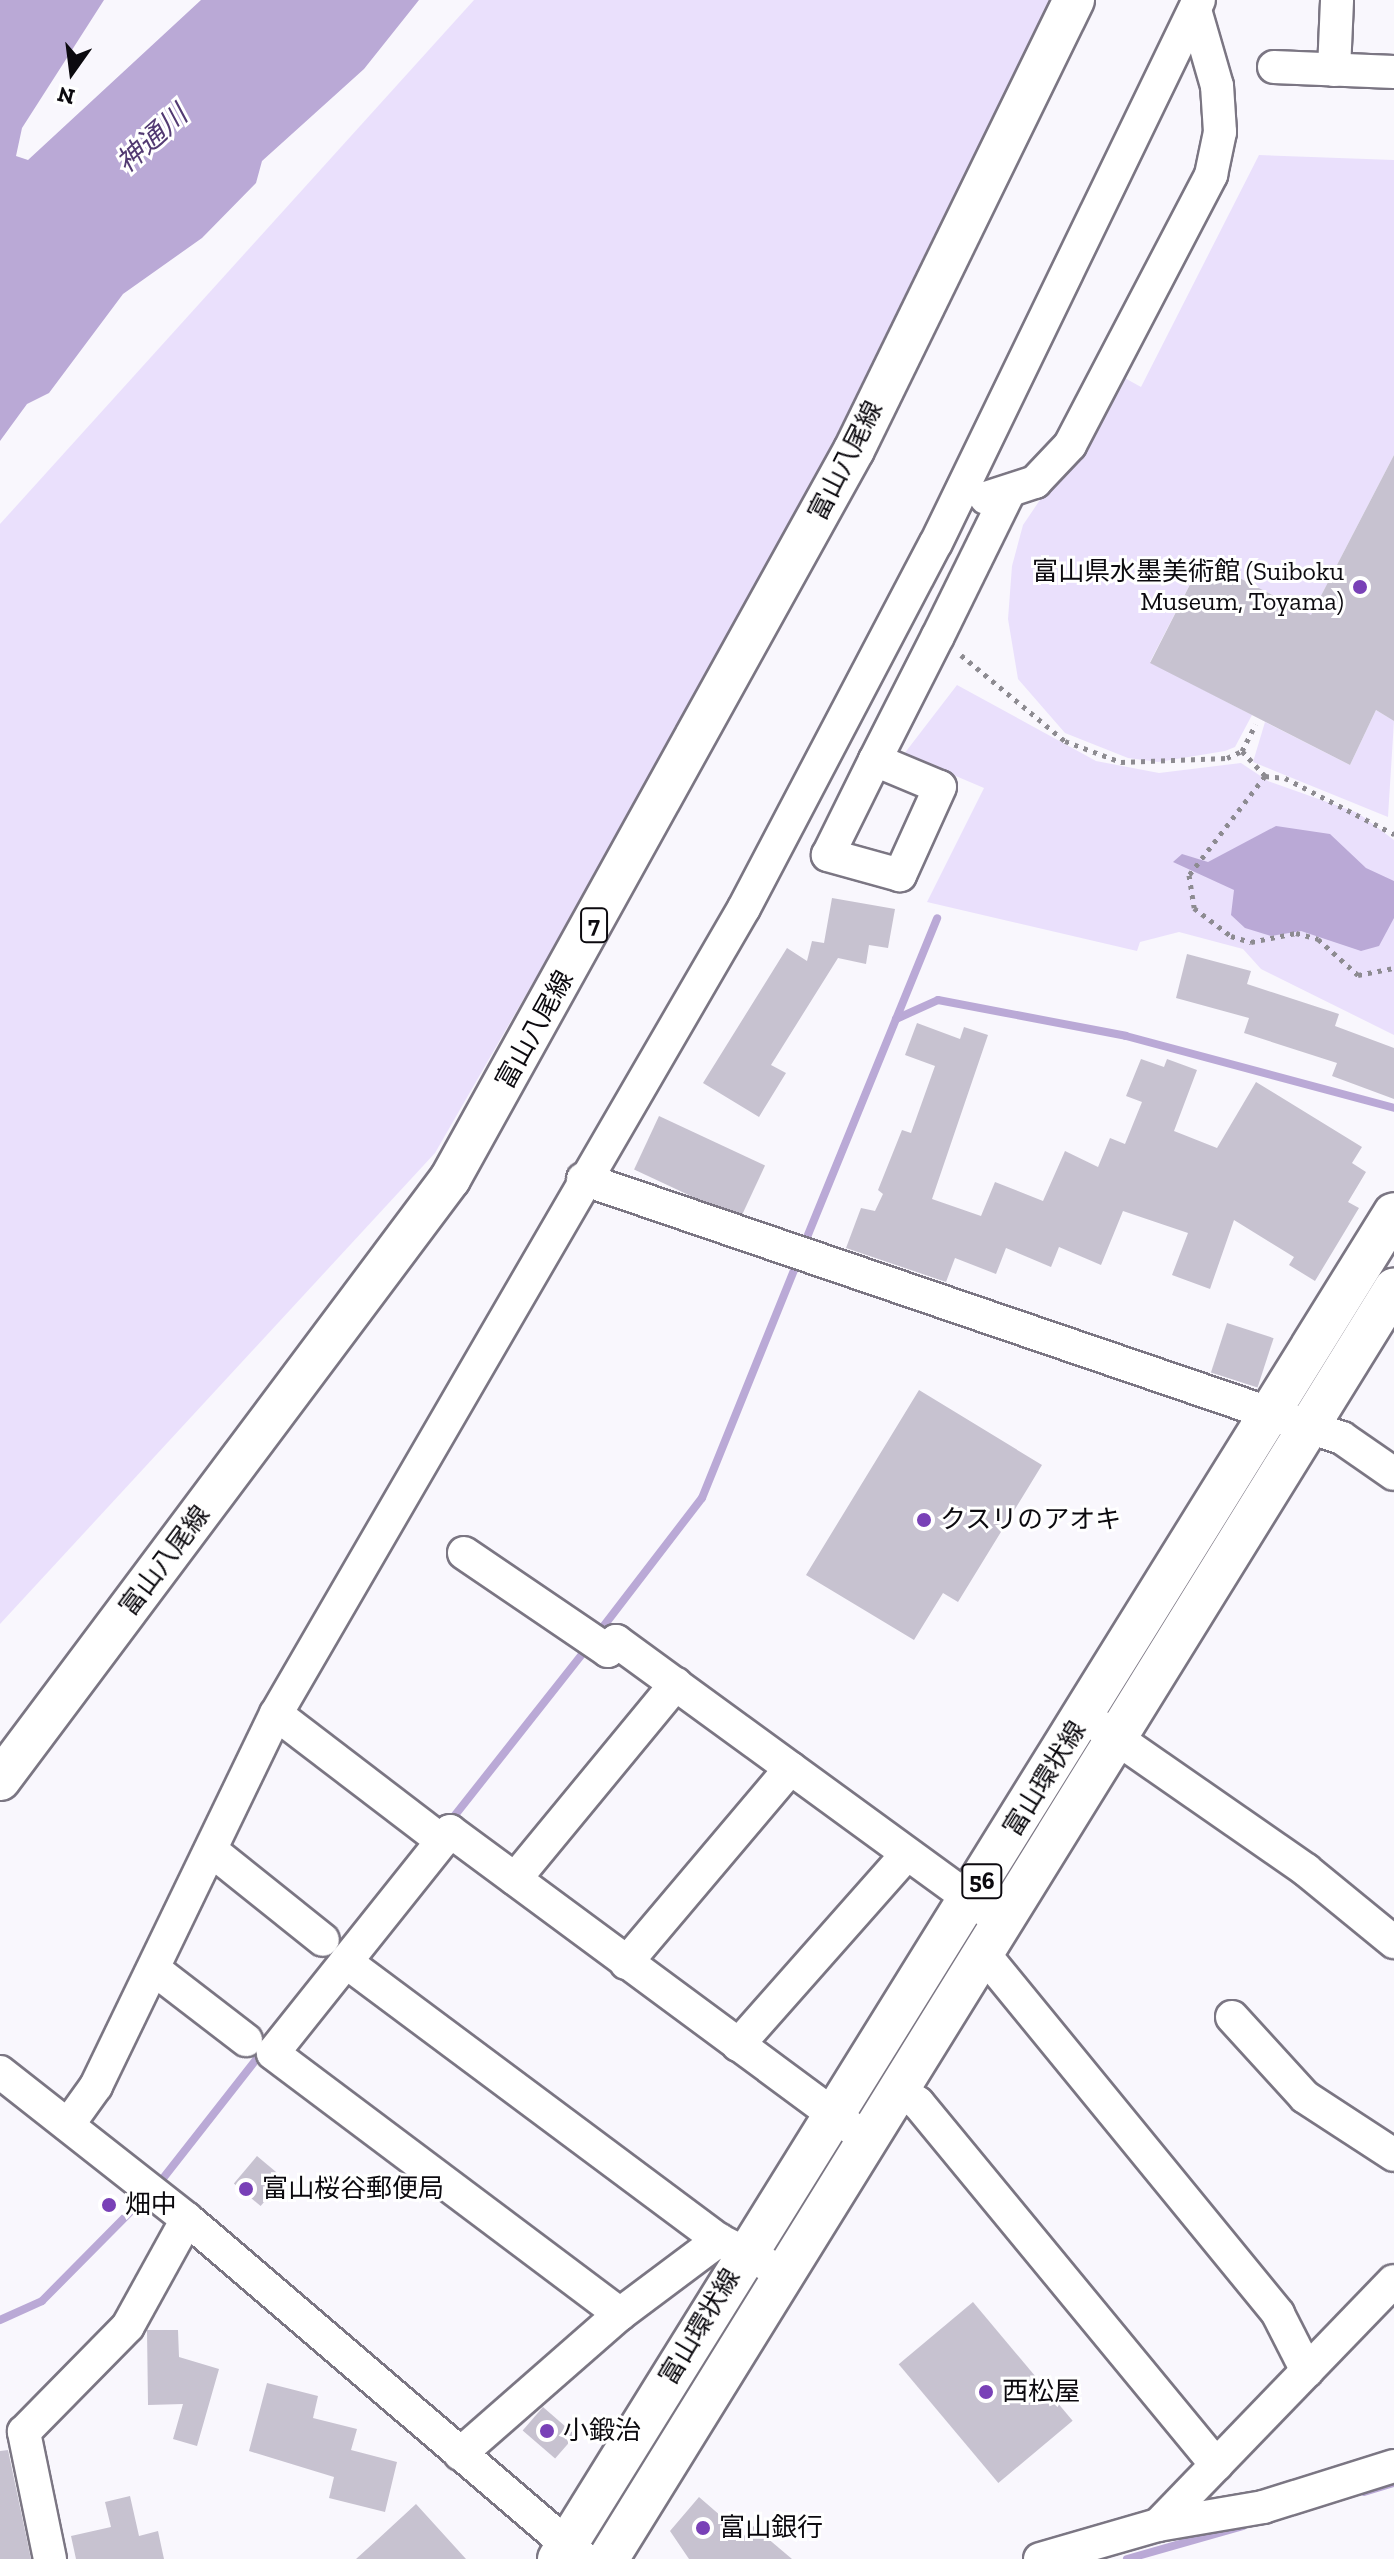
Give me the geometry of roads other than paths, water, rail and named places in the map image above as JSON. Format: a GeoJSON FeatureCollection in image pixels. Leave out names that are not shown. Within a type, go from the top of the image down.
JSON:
{"type":"FeatureCollection","features":[{"type":"Feature","properties":{"kind":"main road","name":"富山八尾線"},"geometry":{"type":"LineString","coordinates":[[0,1780],[450,1179],[846,464],[1074,0]]}},
{"type":"Feature","properties":{"kind":"main road","name":"富山環状線"},"geometry":{"type":"LineString","coordinates":[[608,2559],[783,2273],[850,2127],[970,1900],[1394,1213]]}},
{"type":"Feature","properties":{"kind":"main road","name":"富山環状線"},"geometry":{"type":"LineString","coordinates":[[570,2555],[733,2246],[850,2127],[897,2088],[993,1939],[1394,1289]]}},
{"type":"Feature","properties":{"kind":"street"},"geometry":{"type":"LineString","coordinates":[[1334,70],[1337,0]]}},
{"type":"Feature","properties":{"kind":"street"},"geometry":{"type":"LineString","coordinates":[[957,500],[1007,496],[1035,482],[1070,445],[1211,175],[1220,132],[1217,86],[1197,5]]}},
{"type":"Feature","properties":{"kind":"street"},"geometry":{"type":"LineString","coordinates":[[68,2125],[155,1970],[276,1714],[583,1179],[744,908],[957,500],[1197,5]]}},
{"type":"Feature","properties":{"kind":"street"},"geometry":{"type":"LineString","coordinates":[[1274,67],[1394,72]]}},
{"type":"Feature","properties":{"kind":"street"},"geometry":{"type":"LineString","coordinates":[[875,760],[1007,496]]}},
{"type":"Feature","properties":{"kind":"street"},"geometry":{"type":"LineString","coordinates":[[583,1179],[1270,1418],[1342,1438],[1394,1474]]}},
{"type":"Feature","properties":{"kind":"street"},"geometry":{"type":"LineString","coordinates":[[464,1553],[608,1651],[616,1641],[970,1900],[993,1939],[1278,2314],[1307,2371]]}},
{"type":"Feature","properties":{"kind":"street"},"geometry":{"type":"LineString","coordinates":[[515,1879],[676,1684]]}},
{"type":"Feature","properties":{"kind":"street"},"geometry":{"type":"LineString","coordinates":[[276,1714],[434,1834]]}},
{"type":"Feature","properties":{"kind":"street"},"geometry":{"type":"LineString","coordinates":[[1084,1715],[1306,1870],[1394,1942]]}},
{"type":"Feature","properties":{"kind":"street"},"geometry":{"type":"LineString","coordinates":[[626,1963],[791,1768]]}},
{"type":"Feature","properties":{"kind":"street"},"geometry":{"type":"LineString","coordinates":[[620,2314],[273,2053],[346,1962],[434,1834],[450,1831],[850,2127]]}},
{"type":"Feature","properties":{"kind":"street"},"geometry":{"type":"LineString","coordinates":[[212,1851],[323,1940]]}},
{"type":"Feature","properties":{"kind":"street"},"geometry":{"type":"LineString","coordinates":[[738,2045],[907,1854]]}},
{"type":"Feature","properties":{"kind":"street"},"geometry":{"type":"LineString","coordinates":[[346,1962],[733,2246],[783,2273]]}},
{"type":"Feature","properties":{"kind":"street"},"geometry":{"type":"LineString","coordinates":[[155,1970],[246,2040]]}},
{"type":"Feature","properties":{"kind":"street"},"geometry":{"type":"LineString","coordinates":[[1232,2017],[1305,2097],[1394,2155]]}},
{"type":"Feature","properties":{"kind":"street"},"geometry":{"type":"LineString","coordinates":[[0,2072],[177,2211],[460,2454],[570,2555]]}},
{"type":"Feature","properties":{"kind":"street"},"geometry":{"type":"LineString","coordinates":[[897,2088],[918,2103],[1216,2465]]}},
{"type":"Feature","properties":{"kind":"street"},"geometry":{"type":"LineString","coordinates":[[50,2559],[24,2432],[128,2326],[177,2211]]}},
{"type":"Feature","properties":{"kind":"street"},"geometry":{"type":"LineString","coordinates":[[460,2454],[620,2314],[733,2246]]}},
{"type":"Feature","properties":{"kind":"street"},"geometry":{"type":"LineString","coordinates":[[1158,2525],[1394,2281]]}},
{"type":"Feature","properties":{"kind":"street"},"geometry":{"type":"LineString","coordinates":[[1040,2559],[1158,2525],[1263,2507],[1394,2466]]}},
{"type":"Feature","properties":{"kind":"water","name":"神通川"},"geometry":{"type":"Polygon","coordinates":[[[0,0],[104,0],[22,128],[16,156],[28,160],[201,0],[419,0],[364,69],[262,161],[256,183],[202,238],[123,294],[49,393],[27,404],[0,441],[0,0]]]}},
{"type":"Feature","properties":{"kind":"water"},"geometry":{"type":"Polygon","coordinates":[[[1276,826],[1330,834],[1366,868],[1394,881],[1394,918],[1379,946],[1361,951],[1301,931],[1271,936],[1245,928],[1231,915],[1234,890],[1173,862],[1182,854],[1208,862],[1276,826]]]}},
{"type":"Feature","properties":{"kind":"waterway"},"geometry":{"type":"LineString","coordinates":[[803,1247],[937,918]]}},
{"type":"Feature","properties":{"kind":"waterway"},"geometry":{"type":"LineString","coordinates":[[896,1019],[938,1000],[1126,1036],[1394,1108]]}},
{"type":"Feature","properties":{"kind":"waterway"},"geometry":{"type":"LineString","coordinates":[[596,1636],[702,1498],[798,1260]]}},
{"type":"Feature","properties":{"kind":"waterway"},"geometry":{"type":"LineString","coordinates":[[448,1824],[588,1647]]}},
{"type":"Feature","properties":{"kind":"waterway"},"geometry":{"type":"LineString","coordinates":[[157,2186],[262,2052]]}},
{"type":"Feature","properties":{"kind":"waterway"},"geometry":{"type":"LineString","coordinates":[[0,2320],[42,2301],[147,2195]]}},
{"type":"Feature","properties":{"kind":"waterway"},"geometry":{"type":"LineString","coordinates":[[1364,2492],[1394,2483]]}},
{"type":"Feature","properties":{"kind":"waterway"},"geometry":{"type":"LineString","coordinates":[[1127,2559],[1243,2526]]}},
{"type":"Feature","properties":{"kind":"place","name":"富山県水墨美術館 (Suiboku Museum, Toyama)"},"geometry":{"type":"Point","coordinates":[1360,587]}},
{"type":"Feature","properties":{"kind":"place","name":"クスリのアオキ"},"geometry":{"type":"Point","coordinates":[924,1520]}},
{"type":"Feature","properties":{"kind":"place","name":"富山桜谷郵便局"},"geometry":{"type":"Point","coordinates":[246,2189]}},
{"type":"Feature","properties":{"kind":"place","name":"畑中"},"geometry":{"type":"Point","coordinates":[109,2205]}},
{"type":"Feature","properties":{"kind":"place","name":"西松屋"},"geometry":{"type":"Point","coordinates":[986,2392]}},
{"type":"Feature","properties":{"kind":"place","name":"小鍛治"},"geometry":{"type":"Point","coordinates":[547,2431]}},
{"type":"Feature","properties":{"kind":"place","name":"富山銀行"},"geometry":{"type":"Point","coordinates":[703,2528]}}]}
